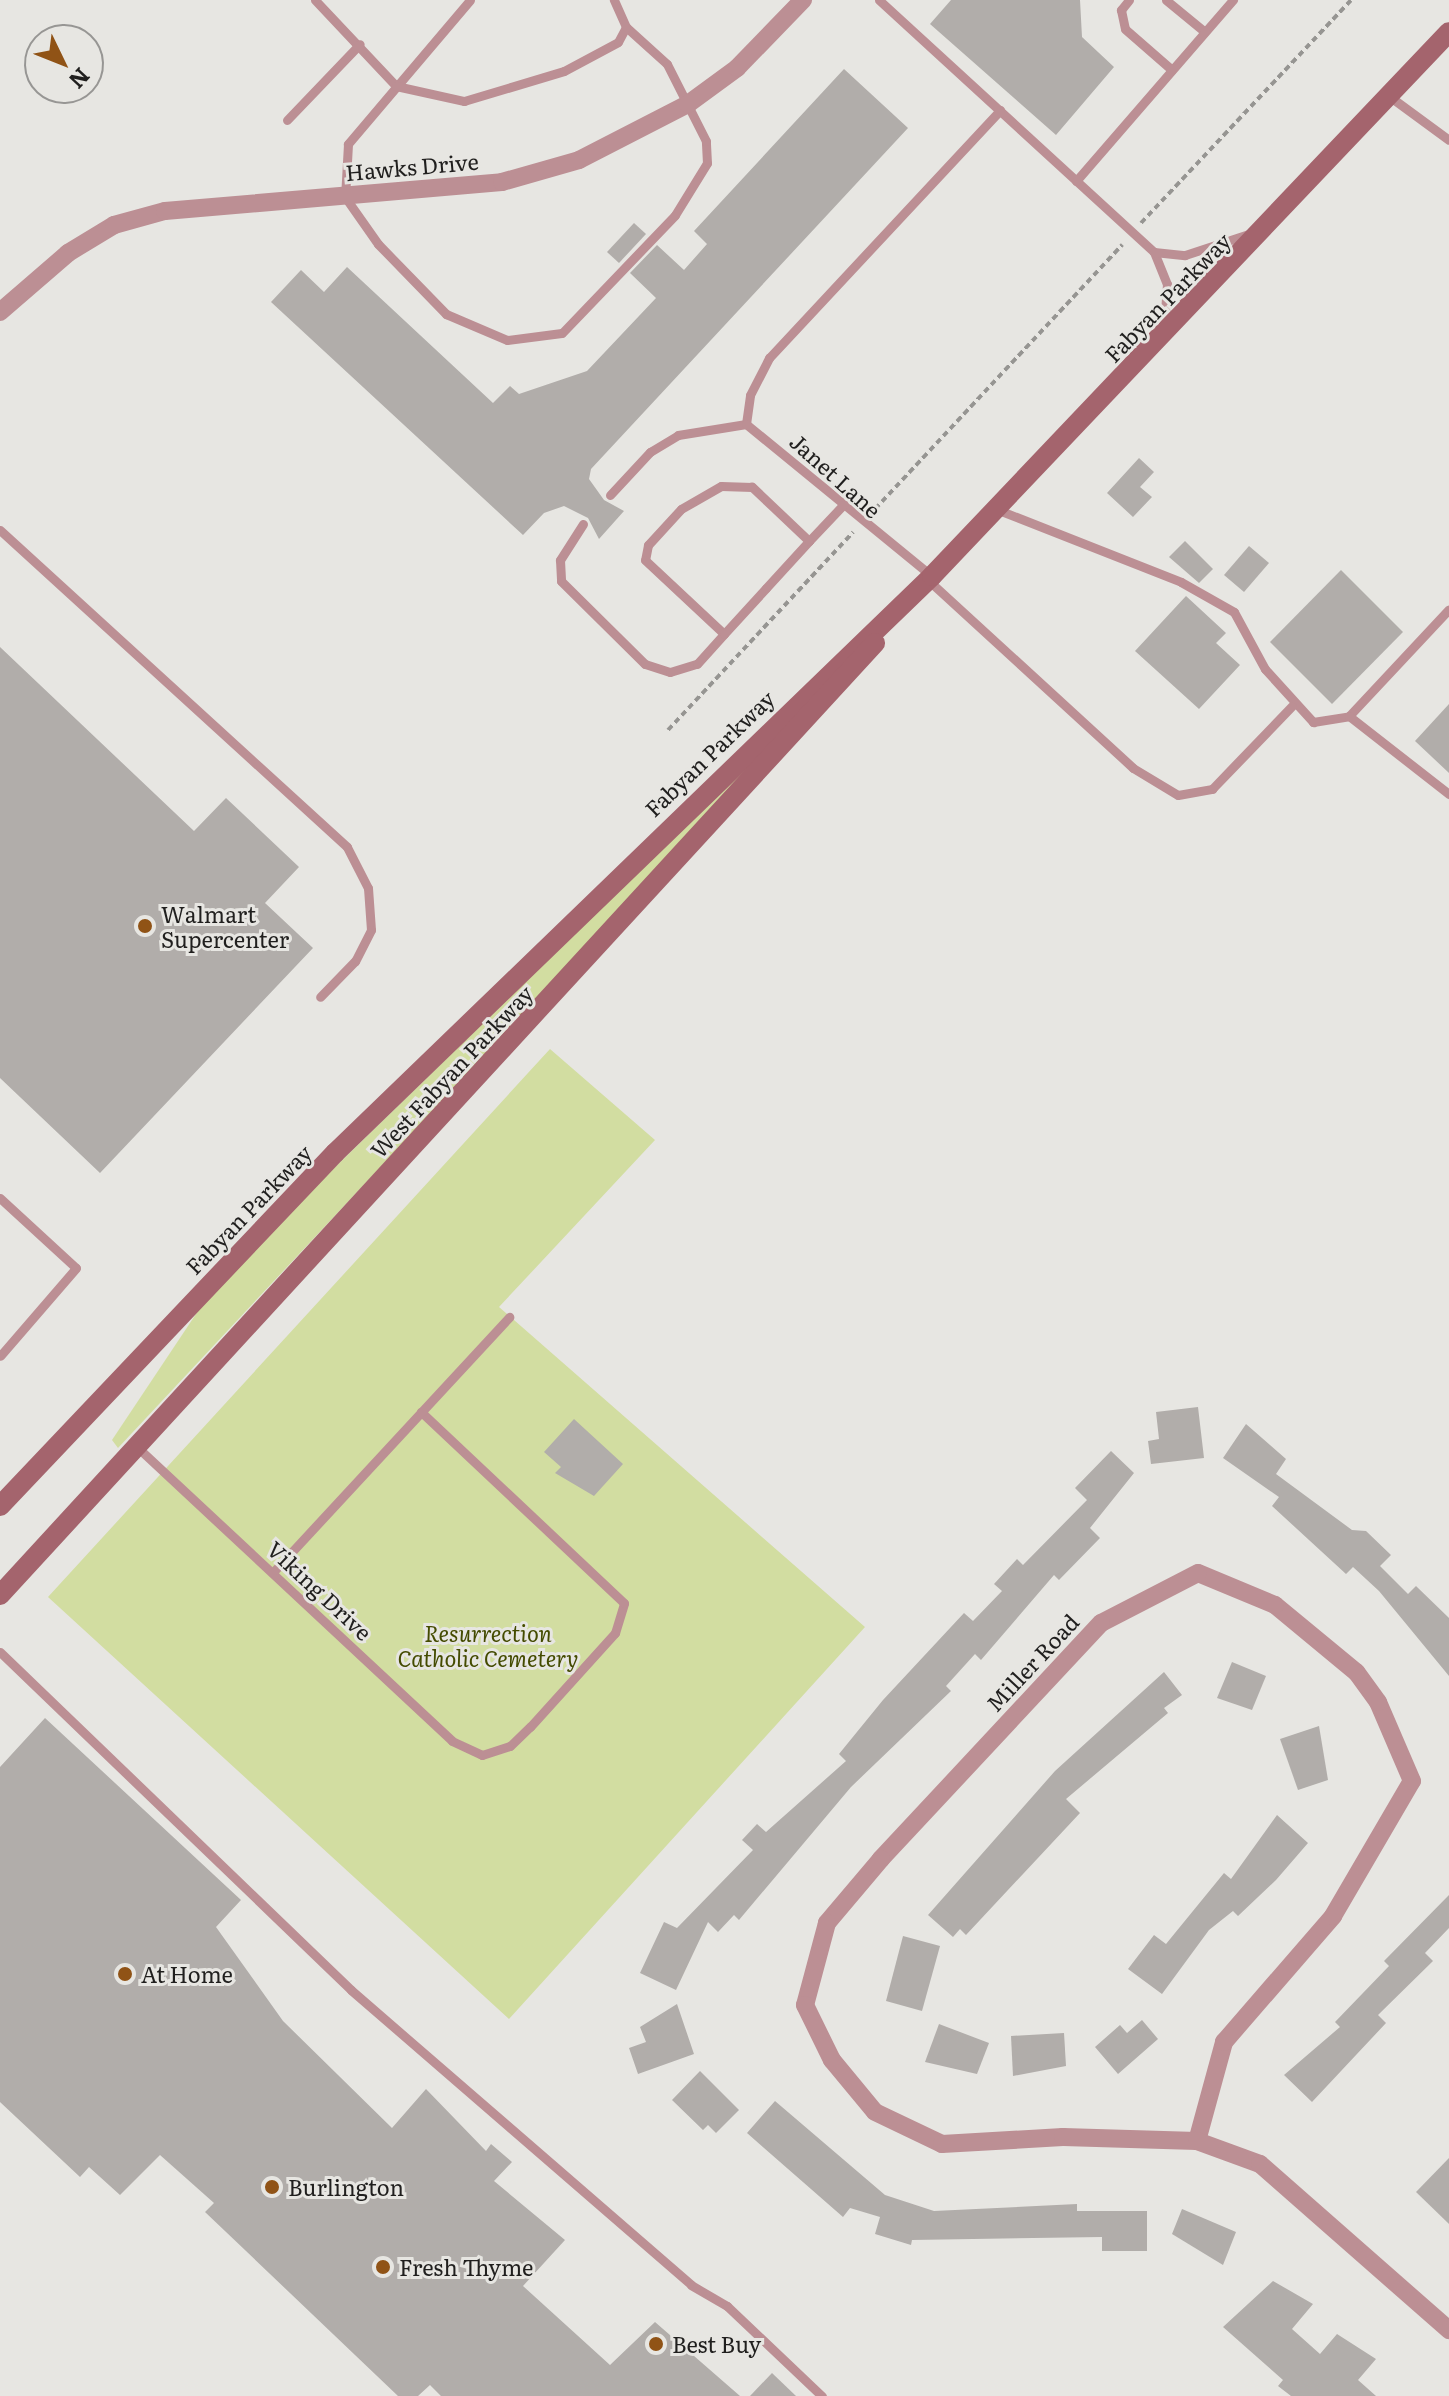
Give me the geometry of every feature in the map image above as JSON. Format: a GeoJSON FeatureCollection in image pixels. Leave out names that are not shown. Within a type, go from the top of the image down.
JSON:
{"type":"FeatureCollection","features":[{"type":"Feature","properties":{"kind":"main road","name":"Fabyan Parkway"},"geometry":{"type":"LineString","coordinates":[[0,1506],[335,1153],[929,578],[1162,337],[1449,32]]}},
{"type":"Feature","properties":{"kind":"main road","name":"West Fabyan Parkway"},"geometry":{"type":"LineString","coordinates":[[0,1595],[789,744],[929,578]]}},
{"type":"Feature","properties":{"kind":"street","name":"Hawks Drive"},"geometry":{"type":"LineString","coordinates":[[0,312],[22,287],[114,225],[220,204],[345,197],[502,182],[579,160],[688,104],[737,68],[803,0]]}},
{"type":"Feature","properties":{"kind":"street","name":"Miller Road"},"geometry":{"type":"LineString","coordinates":[[1197,2141],[1224,2042],[1333,1916],[1412,1781],[1378,1702],[1356,1672],[1275,1605],[1198,1573],[1101,1623],[881,1859],[827,1923],[805,2005],[832,2060],[875,2112],[942,2144],[1063,2137],[1197,2141],[1260,2164],[1442,2310],[1449,2330]]}},
{"type":"Feature","properties":{"kind":"lane"},"geometry":{"type":"LineString","coordinates":[[315,0],[360,44],[396,86],[464,101],[605,53],[626,27]]}},
{"type":"Feature","properties":{"kind":"lane"},"geometry":{"type":"LineString","coordinates":[[470,0],[348,144],[345,197],[378,244],[446,314],[507,340],[562,333],[675,215],[707,163],[706,141],[667,64],[626,27],[614,0]]}},
{"type":"Feature","properties":{"kind":"lane"},"geometry":{"type":"LineString","coordinates":[[1129,0],[1121,10],[1125,29],[1172,70]]}},
{"type":"Feature","properties":{"kind":"lane"},"geometry":{"type":"LineString","coordinates":[[1166,0],[1205,32]]}},
{"type":"Feature","properties":{"kind":"lane"},"geometry":{"type":"LineString","coordinates":[[1076,181],[1233,0]]}},
{"type":"Feature","properties":{"kind":"lane"},"geometry":{"type":"LineString","coordinates":[[887,2],[1154,252],[1167,284],[1162,337]]}},
{"type":"Feature","properties":{"kind":"lane"},"geometry":{"type":"LineString","coordinates":[[287,120],[360,44]]}},
{"type":"Feature","properties":{"kind":"lane"},"geometry":{"type":"LineString","coordinates":[[1389,96],[1449,140]]}},
{"type":"Feature","properties":{"kind":"lane"},"geometry":{"type":"LineString","coordinates":[[610,495],[650,452],[709,424],[746,424],[750,395],[769,358],[1000,110]]}},
{"type":"Feature","properties":{"kind":"lane"},"geometry":{"type":"LineString","coordinates":[[1154,252],[1185,255],[1267,226]]}},
{"type":"Feature","properties":{"kind":"lane","name":"Janet Lane"},"geometry":{"type":"LineString","coordinates":[[746,424],[929,578],[1133,768],[1178,795],[1212,789],[1292,706]]}},
{"type":"Feature","properties":{"kind":"lane"},"geometry":{"type":"LineString","coordinates":[[724,634],[645,560],[656,536],[699,494],[736,485],[752,487],[809,541]]}},
{"type":"Feature","properties":{"kind":"lane"},"geometry":{"type":"LineString","coordinates":[[583,524],[560,560],[561,581],[645,664],[670,672],[697,664],[843,505]]}},
{"type":"Feature","properties":{"kind":"lane"},"geometry":{"type":"LineString","coordinates":[[996,509],[1181,582],[1234,612],[1292,706],[1313,722],[1349,716],[1449,609]]}},
{"type":"Feature","properties":{"kind":"lane"},"geometry":{"type":"LineString","coordinates":[[0,530],[347,847],[368,888],[371,930],[355,961],[320,997]]}},
{"type":"Feature","properties":{"kind":"lane"},"geometry":{"type":"LineString","coordinates":[[1349,716],[1449,794]]}},
{"type":"Feature","properties":{"kind":"lane"},"geometry":{"type":"LineString","coordinates":[[0,1198],[76,1268],[0,1356]]}},
{"type":"Feature","properties":{"kind":"lane"},"geometry":{"type":"LineString","coordinates":[[275,1570],[509,1317]]}},
{"type":"Feature","properties":{"kind":"lane","name":"Viking Drive"},"geometry":{"type":"LineString","coordinates":[[136,1446],[275,1570],[452,1741],[482,1755],[510,1746],[530,1727],[615,1633],[624,1603],[421,1412]]}},
{"type":"Feature","properties":{"kind":"lane"},"geometry":{"type":"LineString","coordinates":[[0,1652],[351,1990],[691,2285],[727,2306],[822,2396]]}},
{"type":"Feature","properties":{"kind":"path"},"geometry":{"type":"LineString","coordinates":[[1140,225],[1351,0]]}},
{"type":"Feature","properties":{"kind":"path"},"geometry":{"type":"LineString","coordinates":[[873,511],[1122,245]]}},
{"type":"Feature","properties":{"kind":"path"},"geometry":{"type":"LineString","coordinates":[[668,730],[855,530]]}},
{"type":"Feature","properties":{"kind":"green space"},"geometry":{"type":"Polygon","coordinates":[[[764,750],[767,753],[118,1448],[112,1440],[218,1281],[764,750]]]}},
{"type":"Feature","properties":{"kind":"green space","name":"Resurrection Catholic Cemetery"},"geometry":{"type":"Polygon","coordinates":[[[550,1049],[655,1140],[499,1307],[865,1627],[509,2019],[48,1597],[550,1049]]]}},
{"type":"Feature","properties":{"kind":"building"},"geometry":{"type":"Polygon","coordinates":[[[951,0],[1080,0],[1082,37],[1114,67],[1056,135],[930,24],[951,0]]]}},
{"type":"Feature","properties":{"kind":"building"},"geometry":{"type":"Polygon","coordinates":[[[844,69],[908,128],[591,469],[589,479],[604,500],[624,511],[599,539],[588,518],[564,506],[544,513],[523,535],[271,302],[301,270],[324,292],[347,267],[493,403],[510,386],[519,394],[587,371],[656,298],[630,273],[657,245],[684,270],[707,244],[694,231],[844,69]]]}},
{"type":"Feature","properties":{"kind":"building"},"geometry":{"type":"Polygon","coordinates":[[[634,223],[646,234],[619,263],[607,252],[634,223]]]}},
{"type":"Feature","properties":{"kind":"building"},"geometry":{"type":"Polygon","coordinates":[[[1139,458],[1154,472],[1140,487],[1152,497],[1133,517],[1107,493],[1139,458]]]}},
{"type":"Feature","properties":{"kind":"building"},"geometry":{"type":"Polygon","coordinates":[[[1185,541],[1213,569],[1199,583],[1169,557],[1185,541]]]}},
{"type":"Feature","properties":{"kind":"building"},"geometry":{"type":"Polygon","coordinates":[[[1249,546],[1269,563],[1244,592],[1224,575],[1249,546]]]}},
{"type":"Feature","properties":{"kind":"building"},"geometry":{"type":"Polygon","coordinates":[[[1341,570],[1403,632],[1332,704],[1270,642],[1341,570]]]}},
{"type":"Feature","properties":{"kind":"building"},"geometry":{"type":"Polygon","coordinates":[[[1186,596],[1226,633],[1216,643],[1240,665],[1199,709],[1135,651],[1186,596]]]}},
{"type":"Feature","properties":{"kind":"building","name":"Walmart Supercenter"},"geometry":{"type":"Polygon","coordinates":[[[0,647],[194,831],[226,798],[299,867],[265,903],[313,948],[100,1173],[0,1078],[0,647]]]}},
{"type":"Feature","properties":{"kind":"building"},"geometry":{"type":"Polygon","coordinates":[[[1449,704],[1449,773],[1415,741],[1449,704]]]}},
{"type":"Feature","properties":{"kind":"building"},"geometry":{"type":"Polygon","coordinates":[[[1198,1407],[1204,1458],[1151,1464],[1148,1441],[1159,1439],[1156,1412],[1198,1407]]]}},
{"type":"Feature","properties":{"kind":"building"},"geometry":{"type":"Polygon","coordinates":[[[574,1419],[623,1464],[594,1496],[555,1473],[561,1467],[544,1452],[574,1419]]]}},
{"type":"Feature","properties":{"kind":"building"},"geometry":{"type":"Polygon","coordinates":[[[1246,1424],[1286,1459],[1276,1474],[1352,1530],[1366,1531],[1391,1555],[1380,1566],[1408,1594],[1416,1586],[1449,1618],[1449,1676],[1379,1591],[1353,1567],[1346,1574],[1272,1506],[1279,1497],[1223,1458],[1246,1424]]]}},
{"type":"Feature","properties":{"kind":"building"},"geometry":{"type":"Polygon","coordinates":[[[1111,1451],[1134,1473],[1090,1528],[1100,1538],[1059,1580],[1054,1575],[981,1660],[975,1654],[946,1686],[951,1691],[851,1787],[739,1920],[734,1915],[718,1932],[708,1922],[676,1990],[640,1973],[664,1922],[677,1928],[753,1850],[742,1840],[757,1824],[766,1832],[846,1761],[839,1754],[883,1700],[964,1613],[973,1621],[1002,1591],[994,1584],[1017,1559],[1023,1565],[1087,1500],[1075,1488],[1111,1451]]]}},
{"type":"Feature","properties":{"kind":"building"},"geometry":{"type":"Polygon","coordinates":[[[1232,1662],[1266,1676],[1252,1710],[1217,1698],[1232,1662]]]}},
{"type":"Feature","properties":{"kind":"building"},"geometry":{"type":"Polygon","coordinates":[[[1164,1672],[1182,1695],[1164,1708],[1168,1713],[1066,1799],[1080,1813],[966,1935],[960,1929],[953,1937],[928,1915],[1055,1771],[1164,1672]]]}},
{"type":"Feature","properties":{"kind":"building"},"geometry":{"type":"Polygon","coordinates":[[[45,1718],[241,1900],[216,1927],[283,2021],[392,2128],[426,2089],[486,2151],[491,2144],[512,2162],[494,2181],[565,2240],[523,2286],[610,2365],[655,2322],[740,2396],[441,2396],[430,2385],[418,2396],[398,2396],[205,2212],[214,2203],[160,2155],[120,2195],[89,2167],[80,2177],[0,2102],[0,1767],[45,1718]]]}},
{"type":"Feature","properties":{"kind":"building"},"geometry":{"type":"Polygon","coordinates":[[[1319,1726],[1328,1780],[1298,1790],[1280,1739],[1319,1726]]]}},
{"type":"Feature","properties":{"kind":"building"},"geometry":{"type":"Polygon","coordinates":[[[1277,1815],[1308,1843],[1276,1880],[1238,1916],[1233,1911],[1209,1930],[1162,1994],[1128,1969],[1154,1935],[1166,1944],[1224,1873],[1231,1879],[1277,1815]]]}},
{"type":"Feature","properties":{"kind":"building"},"geometry":{"type":"Polygon","coordinates":[[[1449,1895],[1449,1928],[1425,1953],[1433,1961],[1378,2015],[1386,2023],[1312,2102],[1284,2075],[1340,2027],[1335,2022],[1389,1966],[1384,1961],[1449,1895]]]}},
{"type":"Feature","properties":{"kind":"building"},"geometry":{"type":"Polygon","coordinates":[[[903,1936],[940,1946],[922,2011],[886,2001],[903,1936]]]}},
{"type":"Feature","properties":{"kind":"building"},"geometry":{"type":"Polygon","coordinates":[[[677,2004],[694,2054],[638,2074],[629,2048],[646,2042],[640,2027],[677,2004]]]}},
{"type":"Feature","properties":{"kind":"building"},"geometry":{"type":"Polygon","coordinates":[[[1142,2020],[1158,2039],[1118,2074],[1095,2047],[1120,2025],[1127,2033],[1142,2020]]]}},
{"type":"Feature","properties":{"kind":"building"},"geometry":{"type":"Polygon","coordinates":[[[939,2024],[989,2043],[977,2074],[925,2062],[939,2024]]]}},
{"type":"Feature","properties":{"kind":"building"},"geometry":{"type":"Polygon","coordinates":[[[1064,2033],[1066,2066],[1013,2076],[1011,2036],[1064,2033]]]}},
{"type":"Feature","properties":{"kind":"building"},"geometry":{"type":"Polygon","coordinates":[[[700,2071],[739,2110],[716,2133],[708,2125],[703,2130],[672,2100],[700,2071]]]}},
{"type":"Feature","properties":{"kind":"building"},"geometry":{"type":"Polygon","coordinates":[[[775,2101],[885,2195],[934,2211],[1077,2204],[1077,2211],[1147,2211],[1147,2251],[1102,2251],[1102,2237],[912,2240],[911,2245],[875,2234],[880,2217],[850,2208],[843,2217],[747,2133],[775,2101]]]}},
{"type":"Feature","properties":{"kind":"building"},"geometry":{"type":"Polygon","coordinates":[[[1449,2158],[1449,2224],[1416,2192],[1449,2158]]]}},
{"type":"Feature","properties":{"kind":"building"},"geometry":{"type":"Polygon","coordinates":[[[1182,2209],[1236,2232],[1223,2265],[1172,2234],[1182,2209]]]}},
{"type":"Feature","properties":{"kind":"building"},"geometry":{"type":"Polygon","coordinates":[[[1273,2281],[1313,2304],[1292,2329],[1320,2354],[1337,2334],[1376,2359],[1358,2380],[1376,2396],[1291,2396],[1278,2386],[1283,2380],[1223,2327],[1273,2281]]]}},
{"type":"Feature","properties":{"kind":"building","name":"Best Buy"},"geometry":{"type":"Polygon","coordinates":[[[772,2373],[796,2396],[750,2396],[772,2373]]]}},
{"type":"Feature","properties":{"kind":"place","name":"Walmart Supercenter"},"geometry":{"type":"Point","coordinates":[145,926]}},
{"type":"Feature","properties":{"kind":"place","name":"At Home"},"geometry":{"type":"Point","coordinates":[125,1974]}},
{"type":"Feature","properties":{"kind":"place","name":"Burlington"},"geometry":{"type":"Point","coordinates":[272,2187]}},
{"type":"Feature","properties":{"kind":"place","name":"Fresh Thyme"},"geometry":{"type":"Point","coordinates":[383,2267]}},
{"type":"Feature","properties":{"kind":"place","name":"Best Buy"},"geometry":{"type":"Point","coordinates":[656,2344]}}]}
